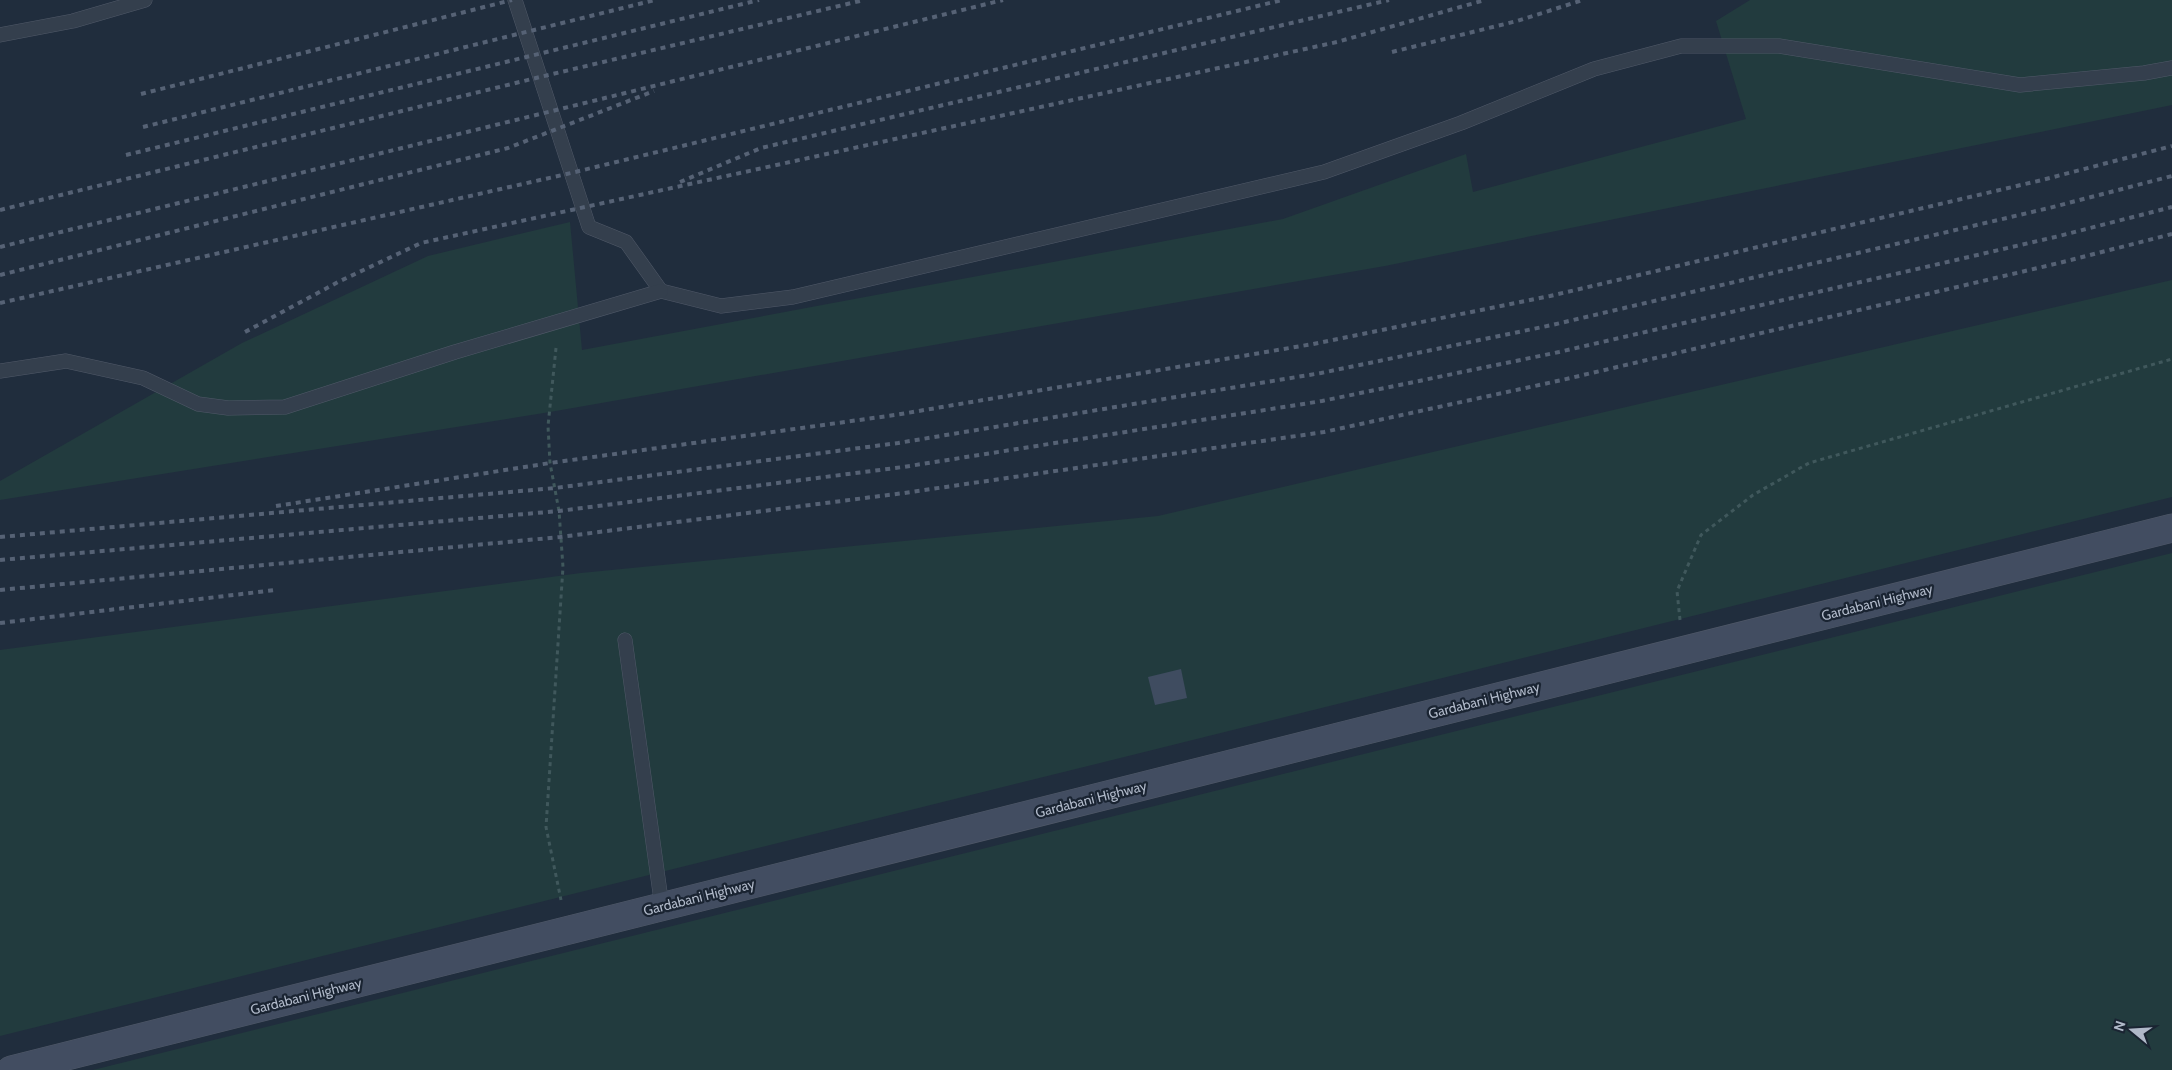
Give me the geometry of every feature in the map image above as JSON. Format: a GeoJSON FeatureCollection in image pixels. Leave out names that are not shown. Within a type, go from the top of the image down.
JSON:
{"type":"FeatureCollection","features":[{"type":"Feature","properties":{"kind":"main road","name":"Gardabani Highway"},"geometry":{"type":"LineString","coordinates":[[11,1070],[2172,528]]}},
{"type":"Feature","properties":{"kind":"lane"},"geometry":{"type":"LineString","coordinates":[[0,35],[73,21],[145,0]]}},
{"type":"Feature","properties":{"kind":"lane"},"geometry":{"type":"LineString","coordinates":[[515,0],[589,227],[626,242],[662,291]]}},
{"type":"Feature","properties":{"kind":"lane"},"geometry":{"type":"LineString","coordinates":[[0,371],[66,361],[142,378],[198,404],[228,408],[285,407],[662,291],[721,306],[793,297],[1324,172],[1461,123],[1594,69],[1680,46],[1779,46],[2020,86],[2144,73],[2172,68]]}},
{"type":"Feature","properties":{"kind":"lane"},"geometry":{"type":"LineString","coordinates":[[625,640],[662,907]]}},
{"type":"Feature","properties":{"kind":"path"},"geometry":{"type":"LineString","coordinates":[[559,322],[548,426],[550,463],[559,511],[563,567],[546,827],[567,930]]}},
{"type":"Feature","properties":{"kind":"path"},"geometry":{"type":"LineString","coordinates":[[1683,650],[1677,591],[1701,535],[1753,495],[1809,462],[2172,359]]}},
{"type":"Feature","properties":{"kind":"green space"},"geometry":{"type":"Polygon","coordinates":[[[1750,0],[2172,0],[2172,105],[1385,266],[550,412],[0,500],[0,481],[242,343],[428,256],[570,222],[582,350],[1283,219],[1466,154],[1473,192],[1746,119],[1716,21],[1750,0]]]}},
{"type":"Feature","properties":{"kind":"green space"},"geometry":{"type":"Polygon","coordinates":[[[2172,280],[2172,497],[0,1036],[0,650],[581,573],[1158,516],[2172,280]]]}},
{"type":"Feature","properties":{"kind":"green space"},"geometry":{"type":"Polygon","coordinates":[[[2172,553],[2172,1070],[93,1070],[2172,553]]]}},
{"type":"Feature","properties":{"kind":"building"},"geometry":{"type":"Polygon","coordinates":[[[1181,669],[1187,698],[1155,705],[1148,677],[1181,669]]]}},
{"type":"Feature","properties":{"kind":"railway"},"geometry":{"type":"LineString","coordinates":[[141,94],[512,0]]}},
{"type":"Feature","properties":{"kind":"railway"},"geometry":{"type":"LineString","coordinates":[[143,127],[655,0]]}},
{"type":"Feature","properties":{"kind":"railway"},"geometry":{"type":"LineString","coordinates":[[126,155],[759,0]]}},
{"type":"Feature","properties":{"kind":"railway"},"geometry":{"type":"LineString","coordinates":[[0,210],[540,77],[864,0]]}},
{"type":"Feature","properties":{"kind":"railway"},"geometry":{"type":"LineString","coordinates":[[0,247],[1003,0]]}},
{"type":"Feature","properties":{"kind":"railway"},"geometry":{"type":"LineString","coordinates":[[0,303],[571,173],[1282,0]]}},
{"type":"Feature","properties":{"kind":"railway"},"geometry":{"type":"LineString","coordinates":[[680,182],[761,148],[1389,0]]}},
{"type":"Feature","properties":{"kind":"railway"},"geometry":{"type":"LineString","coordinates":[[245,332],[340,281],[421,243],[1337,42],[1485,0]]}},
{"type":"Feature","properties":{"kind":"railway"},"geometry":{"type":"LineString","coordinates":[[1392,52],[1517,21],[1583,0]]}},
{"type":"Feature","properties":{"kind":"railway"},"geometry":{"type":"LineString","coordinates":[[0,275],[508,148],[654,91]]}},
{"type":"Feature","properties":{"kind":"railway"},"geometry":{"type":"LineString","coordinates":[[276,506],[550,463],[895,415],[1313,344],[1550,296],[2042,180],[2172,146]]}},
{"type":"Feature","properties":{"kind":"railway"},"geometry":{"type":"LineString","coordinates":[[0,537],[555,488],[898,443],[1321,373],[1552,325],[2049,208],[2172,176]]}},
{"type":"Feature","properties":{"kind":"railway"},"geometry":{"type":"LineString","coordinates":[[0,560],[559,511],[903,467],[1322,401],[1559,352],[2055,237],[2172,207]]}},
{"type":"Feature","properties":{"kind":"railway"},"geometry":{"type":"LineString","coordinates":[[0,590],[560,537],[904,493],[1324,432],[1562,380],[2059,263],[2172,234]]}},
{"type":"Feature","properties":{"kind":"railway"},"geometry":{"type":"LineString","coordinates":[[0,623],[275,590]]}}]}
